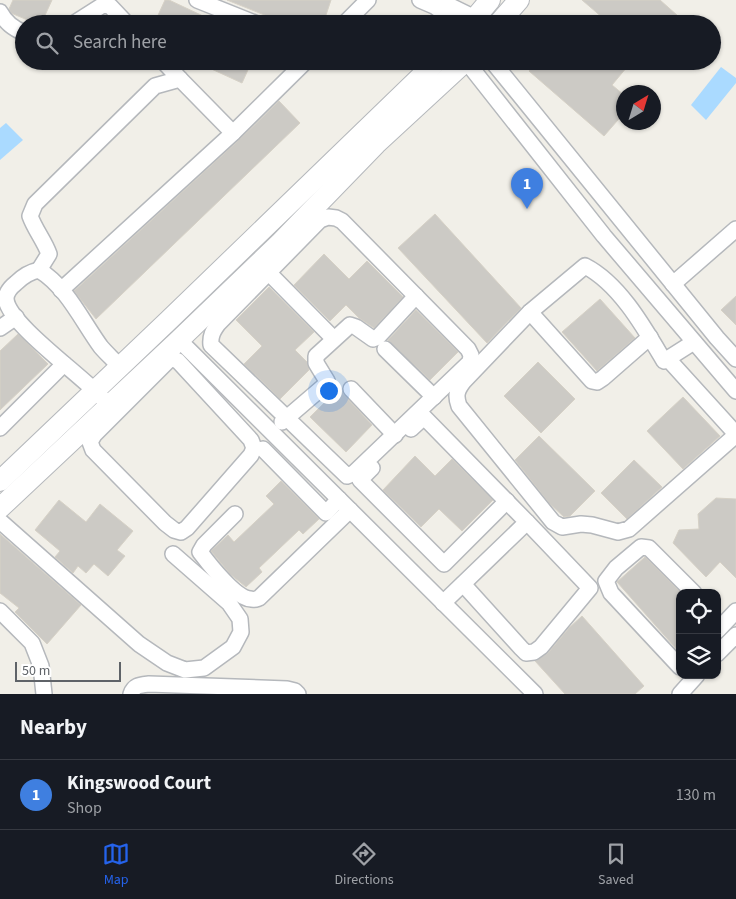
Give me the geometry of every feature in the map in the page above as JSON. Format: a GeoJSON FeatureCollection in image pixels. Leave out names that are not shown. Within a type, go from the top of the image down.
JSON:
{"type":"FeatureCollection","features":[{"type":"Feature","properties":{"kind":"street"},"geometry":{"type":"LineString","coordinates":[[197,0],[234,15]]}},
{"type":"Feature","properties":{"kind":"street"},"geometry":{"type":"LineString","coordinates":[[353,15],[368,0]]}},
{"type":"Feature","properties":{"kind":"street"},"geometry":{"type":"LineString","coordinates":[[420,0],[453,15]]}},
{"type":"Feature","properties":{"kind":"street"},"geometry":{"type":"LineString","coordinates":[[438,0],[458,15]]}},
{"type":"Feature","properties":{"kind":"street"},"geometry":{"type":"LineString","coordinates":[[475,15],[490,0]]}},
{"type":"Feature","properties":{"kind":"street"},"geometry":{"type":"LineString","coordinates":[[506,15],[519,0]]}},
{"type":"Feature","properties":{"kind":"street"},"geometry":{"type":"LineString","coordinates":[[88,15],[104,5],[110,6],[118,15]]}},
{"type":"Feature","properties":{"kind":"street"},"geometry":{"type":"LineString","coordinates":[[0,12],[4,19],[15,28]]}},
{"type":"Feature","properties":{"kind":"street"},"geometry":{"type":"LineString","coordinates":[[172,70],[233,133]]}},
{"type":"Feature","properties":{"kind":"street"},"geometry":{"type":"LineString","coordinates":[[61,290],[233,133],[297,70]]}},
{"type":"Feature","properties":{"kind":"street"},"geometry":{"type":"LineString","coordinates":[[0,481],[428,70]]}},
{"type":"Feature","properties":{"kind":"street"},"geometry":{"type":"LineString","coordinates":[[0,508],[112,408],[171,358],[178,361],[241,429],[251,440],[254,448],[251,455],[187,528],[181,532],[174,530],[165,523],[93,450],[90,442],[112,408],[179,340],[264,268],[320,220],[328,217],[342,221],[468,349],[471,355],[470,362],[434,397],[354,473],[347,476],[212,345],[210,339],[212,332],[218,324],[264,268],[376,144],[456,70]]}},
{"type":"Feature","properties":{"kind":"street"},"geometry":{"type":"LineString","coordinates":[[473,70],[604,236],[736,391]]}},
{"type":"Feature","properties":{"kind":"street"},"geometry":{"type":"LineString","coordinates":[[499,70],[736,360]]}},
{"type":"Feature","properties":{"kind":"street"},"geometry":{"type":"LineString","coordinates":[[39,270],[49,254],[46,244],[34,227],[30,216],[35,204],[155,86],[180,79]]}},
{"type":"Feature","properties":{"kind":"street"},"geometry":{"type":"LineString","coordinates":[[604,236],[620,219]]}},
{"type":"Feature","properties":{"kind":"street"},"geometry":{"type":"LineString","coordinates":[[673,284],[736,229]]}},
{"type":"Feature","properties":{"kind":"street"},"geometry":{"type":"LineString","coordinates":[[668,359],[736,435],[629,529],[618,532],[582,524],[567,527],[558,526],[459,406],[456,398],[457,390],[464,381],[530,312],[585,266],[596,272],[610,285],[642,324],[664,361],[694,342]]}},
{"type":"Feature","properties":{"kind":"street"},"geometry":{"type":"LineString","coordinates":[[264,268],[334,339]]}},
{"type":"Feature","properties":{"kind":"street"},"geometry":{"type":"LineString","coordinates":[[112,408],[96,390],[64,364],[23,326],[6,298],[9,289],[30,272],[39,270],[49,276],[102,348],[120,367]]}},
{"type":"Feature","properties":{"kind":"street"},"geometry":{"type":"LineString","coordinates":[[276,437],[292,422],[327,381],[316,363],[316,356],[350,325],[356,326],[373,339],[378,337],[416,296]]}},
{"type":"Feature","properties":{"kind":"street"},"geometry":{"type":"LineString","coordinates":[[530,312],[592,381],[597,382],[603,378],[650,337]]}},
{"type":"Feature","properties":{"kind":"street"},"geometry":{"type":"LineString","coordinates":[[0,328],[16,317]]}},
{"type":"Feature","properties":{"kind":"street"},"geometry":{"type":"LineString","coordinates":[[179,340],[443,603],[519,687],[534,694]]}},
{"type":"Feature","properties":{"kind":"street"},"geometry":{"type":"LineString","coordinates":[[385,349],[434,397]]}},
{"type":"Feature","properties":{"kind":"street"},"geometry":{"type":"LineString","coordinates":[[0,428],[64,364]]}},
{"type":"Feature","properties":{"kind":"street"},"geometry":{"type":"LineString","coordinates":[[351,389],[394,435]]}},
{"type":"Feature","properties":{"kind":"street"},"geometry":{"type":"LineString","coordinates":[[241,429],[254,415]]}},
{"type":"Feature","properties":{"kind":"street"},"geometry":{"type":"LineString","coordinates":[[444,564],[360,480],[424,417],[590,588],[541,647],[534,652],[526,653],[463,584]]}},
{"type":"Feature","properties":{"kind":"street"},"geometry":{"type":"LineString","coordinates":[[263,449],[331,518]]}},
{"type":"Feature","properties":{"kind":"street"},"geometry":{"type":"LineString","coordinates":[[424,584],[507,501]]}},
{"type":"Feature","properties":{"kind":"street"},"geometry":{"type":"LineString","coordinates":[[234,514],[204,545],[200,552],[210,566],[237,593],[250,600],[259,598],[344,505]]}},
{"type":"Feature","properties":{"kind":"street"},"geometry":{"type":"LineString","coordinates":[[0,521],[139,644],[167,663],[185,670],[204,668],[233,647],[241,632],[240,619],[229,603],[173,554]]}},
{"type":"Feature","properties":{"kind":"street"},"geometry":{"type":"LineString","coordinates":[[443,603],[527,522]]}},
{"type":"Feature","properties":{"kind":"street"},"geometry":{"type":"LineString","coordinates":[[676,663],[611,593],[606,580],[616,568],[641,547],[649,548],[690,589]]}},
{"type":"Feature","properties":{"kind":"street"},"geometry":{"type":"LineString","coordinates":[[721,623],[736,611]]}},
{"type":"Feature","properties":{"kind":"street"},"geometry":{"type":"LineString","coordinates":[[0,612],[32,643],[41,666],[44,694]]}},
{"type":"Feature","properties":{"kind":"street"},"geometry":{"type":"LineString","coordinates":[[721,650],[736,635]]}},
{"type":"Feature","properties":{"kind":"street"},"geometry":{"type":"LineString","coordinates":[[680,694],[693,679]]}},
{"type":"Feature","properties":{"kind":"street"},"geometry":{"type":"LineString","coordinates":[[131,694],[132,689],[137,685],[149,684],[287,689],[298,694]]}},
{"type":"Feature","properties":{"kind":"water"},"geometry":{"type":"Polygon","coordinates":[[[721,67],[736,78],[736,83],[706,120],[691,105],[719,70],[721,70],[721,67]]]}},
{"type":"Feature","properties":{"kind":"water"},"geometry":{"type":"Polygon","coordinates":[[[6,123],[23,140],[0,160],[0,128],[6,123]]]}},
{"type":"Feature","properties":{"kind":"building"},"geometry":{"type":"Polygon","coordinates":[[[13,0],[52,0],[45,15],[16,15],[11,13],[9,9],[13,0]]]}},
{"type":"Feature","properties":{"kind":"building"},"geometry":{"type":"Polygon","coordinates":[[[165,0],[169,0],[201,15],[158,15],[165,0]]]}},
{"type":"Feature","properties":{"kind":"building"},"geometry":{"type":"Polygon","coordinates":[[[227,0],[331,0],[326,15],[264,15],[227,0]]]}},
{"type":"Feature","properties":{"kind":"building"},"geometry":{"type":"Polygon","coordinates":[[[582,0],[660,0],[677,15],[600,15],[582,0]]]}},
{"type":"Feature","properties":{"kind":"building"},"geometry":{"type":"Polygon","coordinates":[[[214,70],[248,70],[242,83],[214,70]]]}},
{"type":"Feature","properties":{"kind":"building"},"geometry":{"type":"Polygon","coordinates":[[[624,70],[612,85],[616,88],[616,122],[604,136],[529,71],[624,70]]]}},
{"type":"Feature","properties":{"kind":"building"},"geometry":{"type":"Polygon","coordinates":[[[279,101],[300,123],[96,319],[74,291],[279,101]]]}},
{"type":"Feature","properties":{"kind":"building"},"geometry":{"type":"Polygon","coordinates":[[[435,214],[521,308],[487,343],[398,248],[435,214]]]}},
{"type":"Feature","properties":{"kind":"building"},"geometry":{"type":"Polygon","coordinates":[[[324,254],[349,279],[367,261],[403,297],[374,328],[359,318],[346,305],[330,321],[294,285],[324,254]]]}},
{"type":"Feature","properties":{"kind":"building"},"geometry":{"type":"Polygon","coordinates":[[[269,287],[314,332],[295,350],[307,362],[309,370],[280,399],[244,364],[262,346],[236,320],[269,287]]]}},
{"type":"Feature","properties":{"kind":"building"},"geometry":{"type":"Polygon","coordinates":[[[736,296],[736,325],[721,310],[736,296]]]}},
{"type":"Feature","properties":{"kind":"building"},"geometry":{"type":"Polygon","coordinates":[[[600,299],[635,338],[597,371],[562,332],[600,299]]]}},
{"type":"Feature","properties":{"kind":"building"},"geometry":{"type":"Polygon","coordinates":[[[416,310],[458,352],[430,380],[388,340],[416,310]]]}},
{"type":"Feature","properties":{"kind":"building"},"geometry":{"type":"Polygon","coordinates":[[[18,334],[48,364],[0,410],[0,351],[18,334]]]}},
{"type":"Feature","properties":{"kind":"building"},"geometry":{"type":"Polygon","coordinates":[[[538,362],[575,399],[541,433],[504,396],[538,362]]]}},
{"type":"Feature","properties":{"kind":"building"},"geometry":{"type":"Polygon","coordinates":[[[340,387],[344,395],[372,425],[346,452],[310,417],[340,387]]]}},
{"type":"Feature","properties":{"kind":"building"},"geometry":{"type":"Polygon","coordinates":[[[683,397],[720,436],[683,469],[647,431],[683,397]]]}},
{"type":"Feature","properties":{"kind":"building"},"geometry":{"type":"Polygon","coordinates":[[[539,436],[595,491],[570,516],[564,517],[549,503],[515,460],[539,436]]]}},
{"type":"Feature","properties":{"kind":"building"},"geometry":{"type":"Polygon","coordinates":[[[415,456],[435,476],[452,459],[493,500],[462,531],[439,509],[421,527],[383,490],[415,456]]]}},
{"type":"Feature","properties":{"kind":"building"},"geometry":{"type":"Polygon","coordinates":[[[634,460],[662,487],[627,519],[601,493],[634,460]]]}},
{"type":"Feature","properties":{"kind":"building"},"geometry":{"type":"Polygon","coordinates":[[[281,481],[319,519],[303,534],[299,530],[259,568],[262,572],[246,587],[230,574],[211,551],[228,535],[234,542],[274,504],[266,496],[281,481]]]}},
{"type":"Feature","properties":{"kind":"building"},"geometry":{"type":"Polygon","coordinates":[[[716,498],[736,499],[736,578],[720,562],[706,577],[673,543],[679,530],[699,529],[698,514],[716,498]]]}},
{"type":"Feature","properties":{"kind":"building"},"geometry":{"type":"Polygon","coordinates":[[[59,500],[86,522],[100,504],[133,531],[117,550],[125,556],[108,576],[94,564],[86,573],[78,566],[73,573],[55,557],[60,551],[35,530],[59,500]]]}},
{"type":"Feature","properties":{"kind":"building"},"geometry":{"type":"Polygon","coordinates":[[[0,534],[81,605],[47,644],[15,612],[19,608],[0,593],[0,534]]]}},
{"type":"Feature","properties":{"kind":"building"},"geometry":{"type":"Polygon","coordinates":[[[645,557],[677,589],[676,648],[617,582],[645,557]]]}},
{"type":"Feature","properties":{"kind":"building"},"geometry":{"type":"Polygon","coordinates":[[[582,616],[644,686],[635,694],[565,694],[535,661],[548,653],[582,616]]]}},
{"type":"Feature","properties":{"kind":"place","name":"Kingswood Court"},"geometry":{"type":"Point","coordinates":[527,209]}}]}
